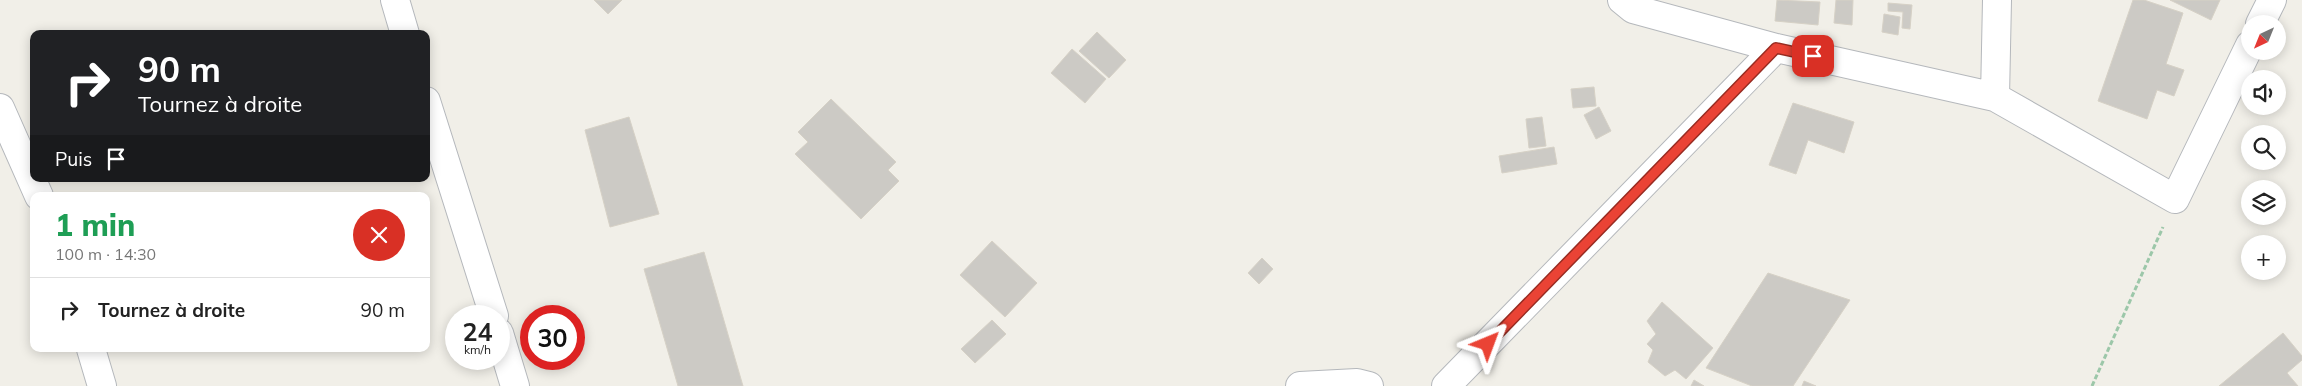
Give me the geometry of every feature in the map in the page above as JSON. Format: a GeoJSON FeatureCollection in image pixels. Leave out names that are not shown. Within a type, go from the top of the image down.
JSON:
{"type":"FeatureCollection","features":[{"type":"Feature","properties":{"kind":"street"},"geometry":{"type":"LineString","coordinates":[[395,0],[404,30]]}},
{"type":"Feature","properties":{"kind":"street"},"geometry":{"type":"LineString","coordinates":[[1622,0],[1632,9],[1776,48],[1996,97],[2175,199],[2243,60]]}},
{"type":"Feature","properties":{"kind":"street"},"geometry":{"type":"LineString","coordinates":[[1996,97],[1998,0]]}},
{"type":"Feature","properties":{"kind":"street"},"geometry":{"type":"LineString","coordinates":[[2264,15],[2272,0]]}},
{"type":"Feature","properties":{"kind":"street"},"geometry":{"type":"LineString","coordinates":[[1446,386],[1776,48]]}},
{"type":"Feature","properties":{"kind":"street"},"geometry":{"type":"LineString","coordinates":[[0,108],[30,176]]}},
{"type":"Feature","properties":{"kind":"street"},"geometry":{"type":"LineString","coordinates":[[430,113],[491,305]]}},
{"type":"Feature","properties":{"kind":"street"},"geometry":{"type":"LineString","coordinates":[[92,352],[102,386]]}},
{"type":"Feature","properties":{"kind":"street"},"geometry":{"type":"LineString","coordinates":[[510,369],[515,386]]}},
{"type":"Feature","properties":{"kind":"street"},"geometry":{"type":"LineString","coordinates":[[1300,386],[1357,383],[1369,386]]}},
{"type":"Feature","properties":{"kind":"path"},"geometry":{"type":"LineString","coordinates":[[2092,386],[2175,199]]}},
{"type":"Feature","properties":{"kind":"building"},"geometry":{"type":"Polygon","coordinates":[[[594,0],[622,0],[608,14],[594,0]]]}},
{"type":"Feature","properties":{"kind":"building"},"geometry":{"type":"Polygon","coordinates":[[[1777,0],[1820,2],[1818,25],[1775,21],[1777,0]]]}},
{"type":"Feature","properties":{"kind":"building"},"geometry":{"type":"Polygon","coordinates":[[[1836,0],[1853,0],[1852,25],[1834,23],[1836,0]]]}},
{"type":"Feature","properties":{"kind":"building"},"geometry":{"type":"Polygon","coordinates":[[[2133,0],[2144,0],[2183,13],[2166,64],[2184,70],[2174,96],[2157,90],[2147,119],[2098,101],[2133,0]]]}},
{"type":"Feature","properties":{"kind":"building"},"geometry":{"type":"Polygon","coordinates":[[[2170,0],[2220,0],[2211,20],[2170,0]]]}},
{"type":"Feature","properties":{"kind":"building"},"geometry":{"type":"Polygon","coordinates":[[[1888,3],[1912,5],[1910,29],[1902,28],[1903,12],[1888,11],[1888,3]]]}},
{"type":"Feature","properties":{"kind":"building"},"geometry":{"type":"Polygon","coordinates":[[[1884,14],[1900,17],[1898,35],[1882,32],[1884,14]]]}},
{"type":"Feature","properties":{"kind":"building"},"geometry":{"type":"Polygon","coordinates":[[[1097,32],[1126,60],[1109,78],[1079,51],[1097,32]]]}},
{"type":"Feature","properties":{"kind":"building"},"geometry":{"type":"Polygon","coordinates":[[[1072,49],[1106,79],[1085,103],[1051,73],[1072,49]]]}},
{"type":"Feature","properties":{"kind":"building"},"geometry":{"type":"Polygon","coordinates":[[[1594,87],[1596,106],[1573,108],[1571,89],[1594,87]]]}},
{"type":"Feature","properties":{"kind":"building"},"geometry":{"type":"Polygon","coordinates":[[[831,99],[896,162],[888,170],[899,181],[861,219],[795,154],[808,142],[798,132],[831,99]]]}},
{"type":"Feature","properties":{"kind":"building"},"geometry":{"type":"Polygon","coordinates":[[[1793,103],[1854,122],[1844,153],[1808,140],[1796,174],[1769,165],[1793,103]]]}},
{"type":"Feature","properties":{"kind":"building"},"geometry":{"type":"Polygon","coordinates":[[[1599,107],[1611,131],[1596,139],[1584,115],[1599,107]]]}},
{"type":"Feature","properties":{"kind":"building"},"geometry":{"type":"Polygon","coordinates":[[[629,117],[659,214],[610,227],[585,130],[629,117]]]}},
{"type":"Feature","properties":{"kind":"building"},"geometry":{"type":"Polygon","coordinates":[[[1542,117],[1546,146],[1529,148],[1526,119],[1542,117]]]}},
{"type":"Feature","properties":{"kind":"building"},"geometry":{"type":"Polygon","coordinates":[[[1554,147],[1557,164],[1502,173],[1499,156],[1554,147]]]}},
{"type":"Feature","properties":{"kind":"building"},"geometry":{"type":"Polygon","coordinates":[[[992,241],[1037,283],[1005,317],[960,275],[992,241]]]}},
{"type":"Feature","properties":{"kind":"building"},"geometry":{"type":"Polygon","coordinates":[[[704,252],[743,386],[678,386],[644,269],[704,252]]]}},
{"type":"Feature","properties":{"kind":"building"},"geometry":{"type":"Polygon","coordinates":[[[1262,258],[1273,269],[1259,284],[1248,273],[1262,258]]]}},
{"type":"Feature","properties":{"kind":"building"},"geometry":{"type":"Polygon","coordinates":[[[1768,273],[1850,300],[1793,386],[1752,386],[1706,368],[1768,273]]]}},
{"type":"Feature","properties":{"kind":"building"},"geometry":{"type":"Polygon","coordinates":[[[1662,302],[1713,348],[1686,379],[1675,370],[1665,376],[1648,362],[1653,350],[1647,344],[1656,334],[1647,321],[1662,302]]]}},
{"type":"Feature","properties":{"kind":"building"},"geometry":{"type":"Polygon","coordinates":[[[992,320],[1006,334],[975,363],[961,349],[992,320]]]}},
{"type":"Feature","properties":{"kind":"building"},"geometry":{"type":"Polygon","coordinates":[[[2283,333],[2302,356],[2302,360],[2287,373],[2298,386],[2219,386],[2283,333]]]}},
{"type":"Feature","properties":{"kind":"building"},"geometry":{"type":"Polygon","coordinates":[[[1694,380],[1704,386],[1691,386],[1694,380]]]}},
{"type":"Feature","properties":{"kind":"building"},"geometry":{"type":"Polygon","coordinates":[[[1804,381],[1816,386],[1802,386],[1804,381]]]}},
{"type":"Feature","properties":{"kind":"route"},"geometry":{"type":"LineString","coordinates":[[1488,344],[1776,48],[1813,56]]}}]}
